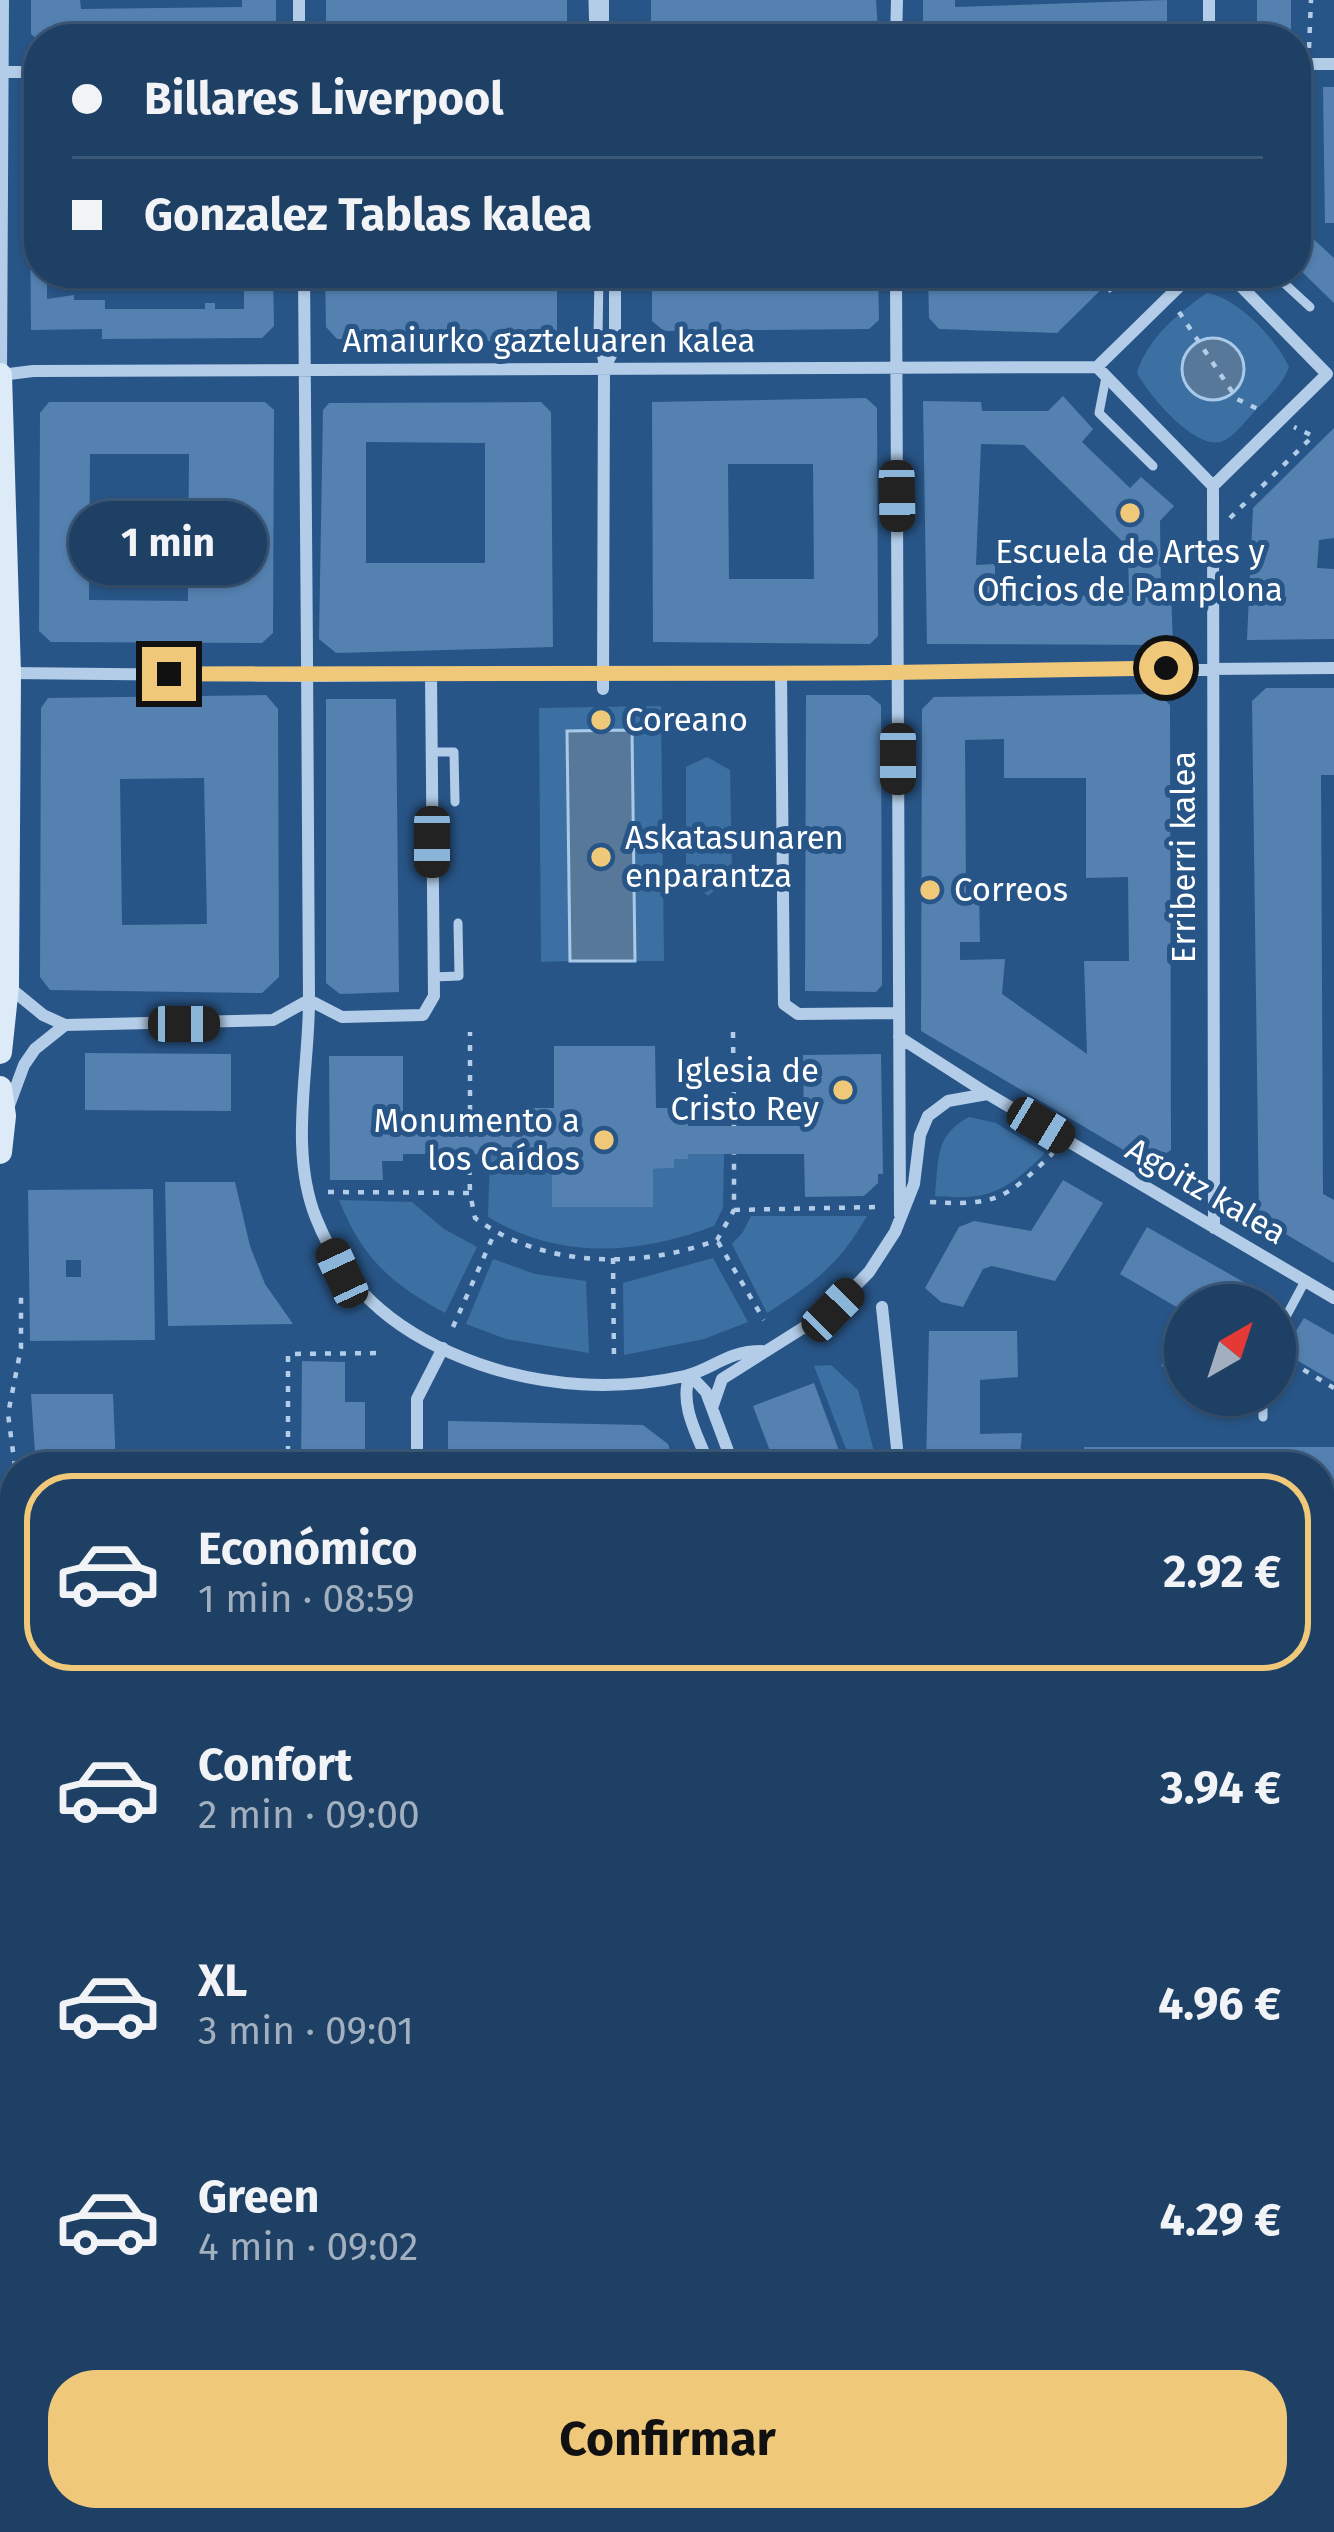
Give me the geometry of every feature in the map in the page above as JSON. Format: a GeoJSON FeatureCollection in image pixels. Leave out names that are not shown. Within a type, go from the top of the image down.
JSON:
{"type":"FeatureCollection","features":[{"type":"Feature","properties":{"kind":"street"},"geometry":{"type":"LineString","coordinates":[[0,1052],[8,986],[1,375],[3,0]]}},
{"type":"Feature","properties":{"kind":"street"},"geometry":{"type":"LineString","coordinates":[[304,288],[309,1000],[304,1157],[314,1215],[342,1273],[392,1320],[480,1364],[556,1384],[614,1384],[690,1375],[713,1361],[762,1351]]}},
{"type":"Feature","properties":{"kind":"street"},"geometry":{"type":"LineString","coordinates":[[603,681],[604,369],[615,347],[615,288]]}},
{"type":"Feature","properties":{"kind":"street"},"geometry":{"type":"LineString","coordinates":[[896,288],[901,1215]]}},
{"type":"Feature","properties":{"kind":"street"},"geometry":{"type":"LineString","coordinates":[[1179,288],[1101,372],[1213,486],[1330,374],[1243,288]]}},
{"type":"Feature","properties":{"kind":"street","name":"Amaiurko gazteluaren kalea"},"geometry":{"type":"LineString","coordinates":[[1,375],[32,371],[896,366],[1101,372]]}},
{"type":"Feature","properties":{"kind":"street","name":"Erriberri kalea"},"geometry":{"type":"LineString","coordinates":[[1213,486],[1214,1228]]}},
{"type":"Feature","properties":{"kind":"street"},"geometry":{"type":"LineString","coordinates":[[4,674],[431,675],[603,681],[781,674],[1334,668]]}},
{"type":"Feature","properties":{"kind":"street"},"geometry":{"type":"LineString","coordinates":[[781,674],[784,1004],[798,1014],[898,1013]]}},
{"type":"Feature","properties":{"kind":"street"},"geometry":{"type":"LineString","coordinates":[[309,1000],[342,1017],[423,1015],[434,996],[431,675]]}},
{"type":"Feature","properties":{"kind":"street"},"geometry":{"type":"LineString","coordinates":[[8,986],[43,1016],[64,1025],[273,1020],[309,1000]]}},
{"type":"Feature","properties":{"kind":"street"},"geometry":{"type":"LineString","coordinates":[[4,1116],[24,1065],[64,1025]]}},
{"type":"Feature","properties":{"kind":"street","name":"Agoitz kalea"},"geometry":{"type":"LineString","coordinates":[[899,1037],[1334,1298]]}},
{"type":"Feature","properties":{"kind":"street"},"geometry":{"type":"LineString","coordinates":[[0,1088],[4,1116],[0,1152]]}},
{"type":"Feature","properties":{"kind":"street"},"geometry":{"type":"LineString","coordinates":[[712,1408],[722,1378],[833,1310],[869,1272],[896,1232],[914,1184],[920,1135],[928,1115],[948,1101],[988,1094]]}},
{"type":"Feature","properties":{"kind":"street"},"geometry":{"type":"LineString","coordinates":[[882,1306],[897,1452]]}},
{"type":"Feature","properties":{"kind":"street"},"geometry":{"type":"LineString","coordinates":[[418,1452],[417,1399],[442,1348]]}},
{"type":"Feature","properties":{"kind":"street"},"geometry":{"type":"LineString","coordinates":[[690,1375],[706,1392],[728,1452]]}},
{"type":"Feature","properties":{"kind":"street"},"geometry":{"type":"LineString","coordinates":[[690,1375],[684,1390],[704,1452]]}},
{"type":"Feature","properties":{"kind":"lane"},"geometry":{"type":"LineString","coordinates":[[598,288],[598,338],[604,369]]}},
{"type":"Feature","properties":{"kind":"lane"},"geometry":{"type":"LineString","coordinates":[[1289,288],[1310,307]]}},
{"type":"Feature","properties":{"kind":"lane"},"geometry":{"type":"LineString","coordinates":[[1101,372],[1099,413],[1153,466]]}},
{"type":"Feature","properties":{"kind":"lane"},"geometry":{"type":"LineString","coordinates":[[431,752],[454,752],[455,802]]}},
{"type":"Feature","properties":{"kind":"lane"},"geometry":{"type":"LineString","coordinates":[[434,977],[459,976],[458,923]]}},
{"type":"Feature","properties":{"kind":"lane"},"geometry":{"type":"LineString","coordinates":[[1296,1298],[1305,1281]]}},
{"type":"Feature","properties":{"kind":"path"},"geometry":{"type":"LineString","coordinates":[[1108,291],[1113,288]]}},
{"type":"Feature","properties":{"kind":"path"},"geometry":{"type":"LineString","coordinates":[[1177,309],[1238,400],[1275,418]]}},
{"type":"Feature","properties":{"kind":"path"},"geometry":{"type":"LineString","coordinates":[[1212,518],[1230,518],[1313,436],[1294,427]]}},
{"type":"Feature","properties":{"kind":"path"},"geometry":{"type":"LineString","coordinates":[[470,1032],[470,1126]]}},
{"type":"Feature","properties":{"kind":"path"},"geometry":{"type":"LineString","coordinates":[[734,1032],[734,1126]]}},
{"type":"Feature","properties":{"kind":"path"},"geometry":{"type":"LineString","coordinates":[[930,1202],[995,1201],[1053,1153]]}},
{"type":"Feature","properties":{"kind":"path"},"geometry":{"type":"LineString","coordinates":[[469,1154],[475,1218],[494,1232],[548,1252],[614,1258],[647,1257],[717,1240],[734,1210],[734,1154]]}},
{"type":"Feature","properties":{"kind":"path"},"geometry":{"type":"LineString","coordinates":[[328,1192],[470,1193]]}},
{"type":"Feature","properties":{"kind":"path"},"geometry":{"type":"LineString","coordinates":[[734,1210],[877,1207]]}},
{"type":"Feature","properties":{"kind":"path"},"geometry":{"type":"LineString","coordinates":[[453,1327],[494,1232]]}},
{"type":"Feature","properties":{"kind":"path"},"geometry":{"type":"LineString","coordinates":[[717,1240],[764,1320]]}},
{"type":"Feature","properties":{"kind":"path"},"geometry":{"type":"LineString","coordinates":[[614,1258],[614,1361]]}},
{"type":"Feature","properties":{"kind":"path"},"geometry":{"type":"LineString","coordinates":[[13,1452],[8,1414],[21,1348],[21,1295]]}},
{"type":"Feature","properties":{"kind":"path"},"geometry":{"type":"LineString","coordinates":[[288,1452],[288,1354],[382,1353]]}},
{"type":"Feature","properties":{"kind":"path"},"geometry":{"type":"LineString","coordinates":[[1296,1365],[1334,1388]]}},
{"type":"Feature","properties":{"kind":"shaded area"},"geometry":{"type":"Polygon","coordinates":[[[1207,293],[1255,321],[1289,367],[1270,396],[1220,442],[1209,442],[1185,429],[1137,373],[1165,328],[1207,293]]]}},
{"type":"Feature","properties":{"kind":"shaded area"},"geometry":{"type":"Polygon","coordinates":[[[1213,338],[1235,347],[1244,369],[1235,391],[1213,400],[1191,391],[1182,369],[1191,347],[1213,338]]]}},
{"type":"Feature","properties":{"kind":"shaded area"},"geometry":{"type":"Polygon","coordinates":[[[661,706],[664,961],[635,961],[631,730],[567,731],[570,961],[541,962],[539,708],[661,706]]]}},
{"type":"Feature","properties":{"kind":"shaded area"},"geometry":{"type":"Polygon","coordinates":[[[632,730],[635,961],[570,961],[567,731],[632,730]]]}},
{"type":"Feature","properties":{"kind":"shaded area"},"geometry":{"type":"Polygon","coordinates":[[[707,757],[730,770],[732,875],[708,896],[686,874],[686,767],[707,757]]]}},
{"type":"Feature","properties":{"kind":"shaded area"},"geometry":{"type":"Polygon","coordinates":[[[969,1117],[996,1123],[1045,1153],[996,1191],[970,1197],[935,1196],[944,1141],[969,1117]]]}},
{"type":"Feature","properties":{"kind":"shaded area"},"geometry":{"type":"Polygon","coordinates":[[[490,1154],[520,1154],[535,1161],[536,1170],[552,1170],[553,1207],[652,1207],[653,1169],[674,1168],[674,1159],[688,1159],[688,1154],[724,1154],[723,1208],[714,1226],[657,1243],[599,1248],[543,1241],[488,1217],[490,1154]]]}},
{"type":"Feature","properties":{"kind":"shaded area"},"geometry":{"type":"Polygon","coordinates":[[[339,1200],[412,1202],[444,1229],[477,1247],[445,1313],[380,1267],[358,1238],[339,1200]]]}},
{"type":"Feature","properties":{"kind":"shaded area"},"geometry":{"type":"Polygon","coordinates":[[[751,1216],[867,1216],[824,1272],[767,1313],[732,1244],[751,1216]]]}},
{"type":"Feature","properties":{"kind":"shaded area"},"geometry":{"type":"Polygon","coordinates":[[[713,1258],[748,1322],[704,1339],[624,1355],[623,1283],[713,1258]]]}},
{"type":"Feature","properties":{"kind":"shaded area"},"geometry":{"type":"Polygon","coordinates":[[[493,1259],[535,1274],[586,1281],[589,1353],[506,1339],[466,1324],[493,1259]]]}},
{"type":"Feature","properties":{"kind":"shaded area"},"geometry":{"type":"Polygon","coordinates":[[[831,1365],[858,1390],[874,1452],[847,1452],[814,1366],[831,1365]]]}},
{"type":"Feature","properties":{"kind":"building"},"geometry":{"type":"Polygon","coordinates":[[[31,0],[80,0],[81,9],[242,7],[242,0],[276,0],[276,24],[31,24],[31,0]]]}},
{"type":"Feature","properties":{"kind":"building"},"geometry":{"type":"Polygon","coordinates":[[[326,0],[567,0],[567,24],[326,24],[326,0]]]}},
{"type":"Feature","properties":{"kind":"building"},"geometry":{"type":"Polygon","coordinates":[[[651,0],[876,0],[878,24],[651,24],[651,0]]]}},
{"type":"Feature","properties":{"kind":"building"},"geometry":{"type":"Polygon","coordinates":[[[923,0],[955,0],[955,7],[1167,0],[1167,21],[1151,24],[923,22],[923,0]]]}},
{"type":"Feature","properties":{"kind":"building"},"geometry":{"type":"Polygon","coordinates":[[[1257,0],[1291,0],[1291,24],[1257,24],[1257,0]]]}},
{"type":"Feature","properties":{"kind":"building"},"geometry":{"type":"Polygon","coordinates":[[[1323,87],[1334,87],[1334,223],[1325,223],[1323,87]]]}},
{"type":"Feature","properties":{"kind":"building"},"geometry":{"type":"Polygon","coordinates":[[[1311,237],[1334,258],[1334,303],[1311,281],[1311,237]]]}},
{"type":"Feature","properties":{"kind":"building"},"geometry":{"type":"Polygon","coordinates":[[[31,288],[47,288],[47,299],[74,295],[74,300],[105,300],[105,309],[205,309],[205,303],[215,303],[215,309],[244,309],[244,288],[273,288],[274,326],[262,338],[102,339],[102,329],[31,330],[31,288]]]}},
{"type":"Feature","properties":{"kind":"building"},"geometry":{"type":"Polygon","coordinates":[[[325,288],[557,288],[557,342],[337,339],[326,327],[325,288]]]}},
{"type":"Feature","properties":{"kind":"building"},"geometry":{"type":"Polygon","coordinates":[[[652,288],[878,288],[879,320],[869,329],[664,331],[652,321],[652,288]]]}},
{"type":"Feature","properties":{"kind":"building"},"geometry":{"type":"Polygon","coordinates":[[[928,288],[1103,288],[1057,333],[939,329],[929,318],[928,288]]]}},
{"type":"Feature","properties":{"kind":"building","name":"Escuela de Artes y Oficios de Pamplona"},"geometry":{"type":"Polygon","coordinates":[[[1063,396],[1093,429],[1082,442],[1130,488],[1141,477],[1174,506],[1160,521],[1161,589],[1171,589],[1173,645],[927,644],[923,401],[981,402],[982,411],[1048,411],[1063,396]],[[981,444],[976,565],[995,564],[995,595],[1129,596],[1128,547],[1024,445],[981,444]]]}},
{"type":"Feature","properties":{"kind":"building"},"geometry":{"type":"Polygon","coordinates":[[[866,398],[877,408],[878,636],[870,644],[653,642],[652,402],[866,398]],[[728,464],[729,579],[814,579],[813,464],[728,464]]]}},
{"type":"Feature","properties":{"kind":"building"},"geometry":{"type":"Polygon","coordinates":[[[49,402],[265,402],[274,410],[273,633],[262,643],[51,642],[39,631],[40,413],[49,402]],[[90,454],[89,600],[188,601],[189,454],[90,454]]]}},
{"type":"Feature","properties":{"kind":"building"},"geometry":{"type":"Polygon","coordinates":[[[541,402],[551,412],[553,647],[336,653],[319,639],[323,410],[329,403],[541,402]],[[366,442],[366,563],[485,563],[485,443],[366,442]]]}},
{"type":"Feature","properties":{"kind":"building"},"geometry":{"type":"Polygon","coordinates":[[[1334,428],[1334,538],[1319,540],[1317,568],[1334,569],[1334,639],[1247,640],[1253,508],[1334,428]]]}},
{"type":"Feature","properties":{"kind":"building"},"geometry":{"type":"Polygon","coordinates":[[[1266,688],[1334,688],[1334,775],[1321,775],[1323,1194],[1334,1200],[1334,1263],[1259,1218],[1252,701],[1266,688]]]}},
{"type":"Feature","properties":{"kind":"building"},"geometry":{"type":"Polygon","coordinates":[[[1159,694],[1170,705],[1171,1150],[1149,1165],[921,1031],[922,709],[934,697],[1159,694]],[[1004,739],[965,740],[966,893],[979,893],[980,942],[960,942],[960,960],[1005,959],[1002,994],[1087,1054],[1084,961],[1129,961],[1128,877],[1086,878],[1086,778],[1004,778],[1004,739]]]}},
{"type":"Feature","properties":{"kind":"building"},"geometry":{"type":"Polygon","coordinates":[[[266,695],[278,709],[279,977],[262,993],[50,990],[40,977],[41,708],[48,698],[266,695]],[[204,778],[120,779],[122,925],[207,924],[204,778]]]}},
{"type":"Feature","properties":{"kind":"building"},"geometry":{"type":"Polygon","coordinates":[[[806,695],[869,695],[881,705],[882,985],[876,992],[805,991],[806,695]]]}},
{"type":"Feature","properties":{"kind":"building"},"geometry":{"type":"Polygon","coordinates":[[[326,699],[396,699],[399,992],[340,994],[326,983],[326,699]]]}},
{"type":"Feature","properties":{"kind":"building"},"geometry":{"type":"Polygon","coordinates":[[[554,1046],[655,1046],[656,1108],[676,1108],[676,1119],[688,1119],[688,1126],[804,1126],[803,1055],[881,1054],[883,1174],[878,1174],[878,1183],[864,1196],[805,1197],[804,1154],[688,1154],[688,1159],[674,1159],[674,1168],[653,1169],[653,1207],[552,1207],[552,1170],[535,1170],[535,1161],[520,1161],[520,1154],[403,1154],[403,1161],[382,1161],[383,1180],[330,1180],[329,1056],[403,1056],[403,1126],[520,1126],[520,1118],[533,1118],[533,1108],[554,1108],[554,1046]]]}},
{"type":"Feature","properties":{"kind":"building"},"geometry":{"type":"Polygon","coordinates":[[[85,1053],[231,1054],[231,1111],[85,1110],[85,1053]]]}},
{"type":"Feature","properties":{"kind":"building"},"geometry":{"type":"Polygon","coordinates":[[[1063,1180],[1103,1203],[1055,1281],[992,1266],[983,1269],[963,1307],[941,1302],[925,1288],[959,1227],[974,1221],[1031,1231],[1063,1180]]]}},
{"type":"Feature","properties":{"kind":"building"},"geometry":{"type":"Polygon","coordinates":[[[165,1182],[235,1182],[250,1246],[265,1284],[293,1324],[168,1326],[165,1182]]]}},
{"type":"Feature","properties":{"kind":"building"},"geometry":{"type":"Polygon","coordinates":[[[153,1189],[155,1340],[30,1341],[28,1190],[153,1189]],[[66,1260],[66,1277],[81,1277],[81,1260],[66,1260]]]}},
{"type":"Feature","properties":{"kind":"building"},"geometry":{"type":"Polygon","coordinates":[[[1147,1227],[1247,1284],[1164,1284],[1164,1300],[1120,1274],[1147,1227]]]}},
{"type":"Feature","properties":{"kind":"building"},"geometry":{"type":"Polygon","coordinates":[[[1304,1318],[1334,1335],[1334,1382],[1296,1360],[1296,1331],[1304,1318]]]}},
{"type":"Feature","properties":{"kind":"building"},"geometry":{"type":"Polygon","coordinates":[[[929,1331],[1017,1331],[1018,1377],[980,1380],[980,1434],[1022,1433],[1020,1452],[926,1452],[929,1331]]]}},
{"type":"Feature","properties":{"kind":"building"},"geometry":{"type":"Polygon","coordinates":[[[302,1361],[345,1362],[345,1402],[365,1402],[365,1450],[301,1452],[302,1361]]]}},
{"type":"Feature","properties":{"kind":"building"},"geometry":{"type":"Polygon","coordinates":[[[814,1383],[839,1452],[770,1452],[753,1406],[814,1383]]]}},
{"type":"Feature","properties":{"kind":"building"},"geometry":{"type":"Polygon","coordinates":[[[31,1394],[113,1394],[115,1452],[35,1452],[31,1394]]]}},
{"type":"Feature","properties":{"kind":"building"},"geometry":{"type":"Polygon","coordinates":[[[448,1421],[643,1425],[668,1444],[671,1452],[448,1452],[448,1421]]]}},
{"type":"Feature","properties":{"kind":"building"},"geometry":{"type":"Polygon","coordinates":[[[1084,1447],[1334,1447],[1334,1452],[1084,1452],[1084,1447]]]}},
{"type":"Feature","properties":{"kind":"place","name":"Escuela de Artes y Oficios de Pamplona"},"geometry":{"type":"Point","coordinates":[1130,513]}},
{"type":"Feature","properties":{"kind":"place","name":"Coreano"},"geometry":{"type":"Point","coordinates":[601,720]}},
{"type":"Feature","properties":{"kind":"place","name":"Askatasunaren enparantza"},"geometry":{"type":"Point","coordinates":[601,857]}},
{"type":"Feature","properties":{"kind":"place","name":"Correos"},"geometry":{"type":"Point","coordinates":[930,890]}},
{"type":"Feature","properties":{"kind":"place","name":"Iglesia de Cristo Rey"},"geometry":{"type":"Point","coordinates":[843,1090]}},
{"type":"Feature","properties":{"kind":"place","name":"Monumento a los Caídos"},"geometry":{"type":"Point","coordinates":[604,1140]}},
{"type":"Feature","properties":{"kind":"route"},"geometry":{"type":"LineString","coordinates":[[169,674],[1166,668]]}}]}
